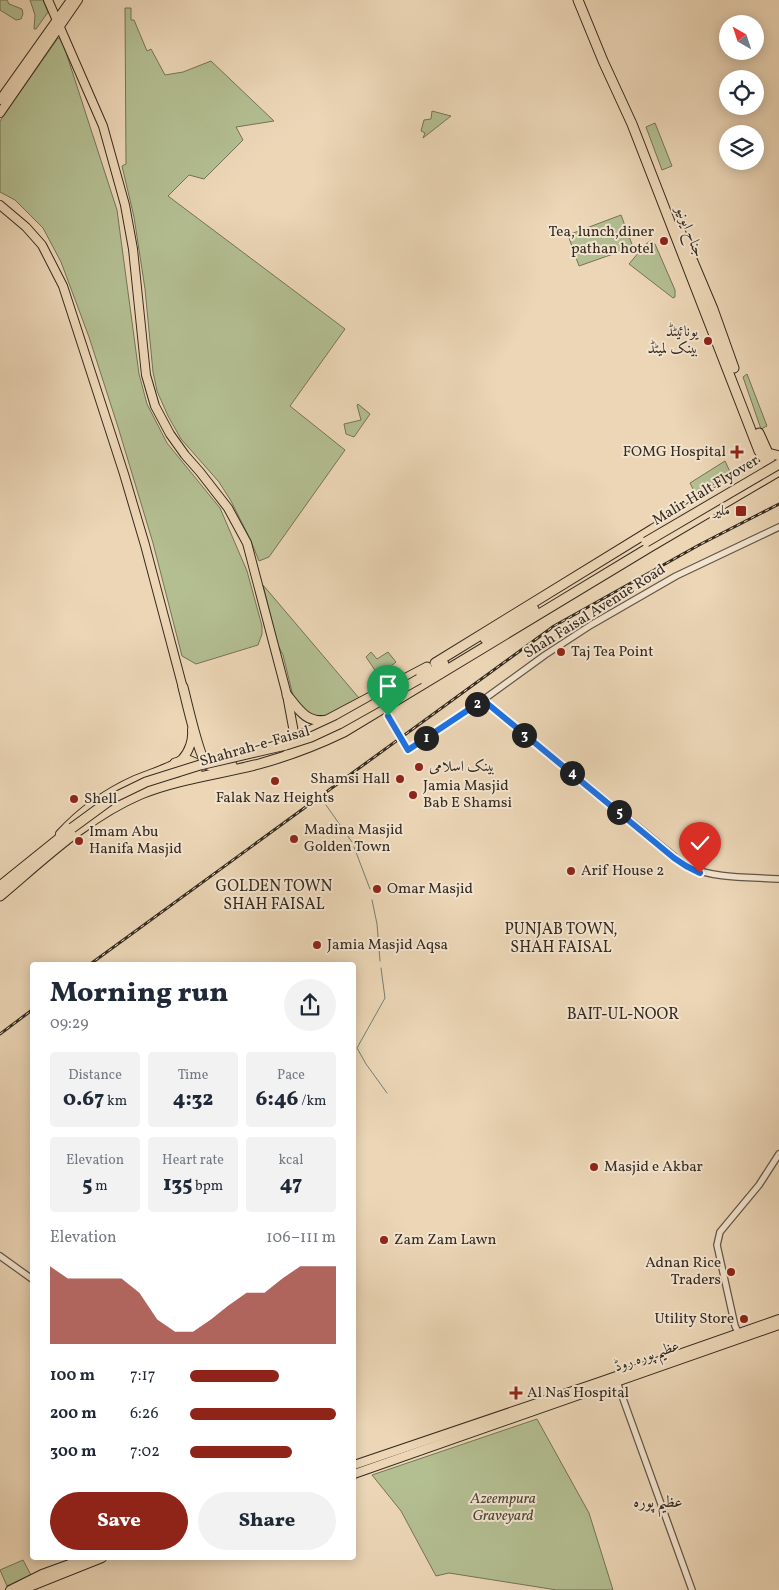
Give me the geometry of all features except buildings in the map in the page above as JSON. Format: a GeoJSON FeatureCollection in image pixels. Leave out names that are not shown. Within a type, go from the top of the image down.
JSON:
{"type":"FeatureCollection","features":[{"type":"Feature","properties":{"kind":"highway","name":"جناح ایونیو"},"geometry":{"type":"LineString","coordinates":[[578,0],[632,124],[766,450],[771,455],[779,456]]}},
{"type":"Feature","properties":{"kind":"highway","name":"جناح ایونیو"},"geometry":{"type":"LineString","coordinates":[[584,0],[603,50],[628,101],[713,309],[759,451],[767,463]]}},
{"type":"Feature","properties":{"kind":"highway"},"geometry":{"type":"LineString","coordinates":[[287,695],[301,713],[309,719],[320,722],[344,713],[434,663],[653,529],[779,456]]}},
{"type":"Feature","properties":{"kind":"highway"},"geometry":{"type":"LineString","coordinates":[[767,463],[779,465]]}},
{"type":"Feature","properties":{"kind":"highway","name":"Malir Halt Flyover"},"geometry":{"type":"LineString","coordinates":[[648,544],[779,465]]}},
{"type":"Feature","properties":{"kind":"highway","name":"Malir Halt Flyover"},"geometry":{"type":"LineString","coordinates":[[648,544],[750,489],[779,471]]}},
{"type":"Feature","properties":{"kind":"highway"},"geometry":{"type":"LineString","coordinates":[[744,477],[749,482],[750,489]]}},
{"type":"Feature","properties":{"kind":"highway","name":"Shahrah-e-Faisal"},"geometry":{"type":"LineString","coordinates":[[0,886],[50,844],[113,798],[146,782],[200,765],[286,745],[332,728],[648,544]]}},
{"type":"Feature","properties":{"kind":"highway","name":"Shahrah-e-Faisal"},"geometry":{"type":"LineString","coordinates":[[0,896],[86,826],[116,806],[166,786],[260,764],[285,756],[319,744],[344,732],[648,544]]}},
{"type":"Feature","properties":{"kind":"highway"},"geometry":{"type":"LineString","coordinates":[[434,663],[448,661]]}},
{"type":"Feature","properties":{"kind":"highway"},"geometry":{"type":"LineString","coordinates":[[183,687],[199,751],[204,762],[214,767],[232,765]]}},
{"type":"Feature","properties":{"kind":"highway"},"geometry":{"type":"LineString","coordinates":[[344,713],[335,720],[303,733],[299,738],[302,745],[306,745],[344,732]]}},
{"type":"Feature","properties":{"kind":"highway"},"geometry":{"type":"LineString","coordinates":[[142,794],[158,784],[195,773],[285,756]]}},
{"type":"Feature","properties":{"kind":"highway"},"geometry":{"type":"LineString","coordinates":[[175,763],[192,761],[197,767],[195,773]]}},
{"type":"Feature","properties":{"kind":"main road"},"geometry":{"type":"LineString","coordinates":[[48,0],[103,126],[125,205],[133,249],[146,375],[155,406],[184,455],[228,508],[246,543],[287,695],[296,744],[294,749],[285,756]]}},
{"type":"Feature","properties":{"kind":"main road"},"geometry":{"type":"LineString","coordinates":[[0,113],[70,0]]}},
{"type":"Feature","properties":{"kind":"main road"},"geometry":{"type":"LineString","coordinates":[[0,100],[58,22],[78,0]]}},
{"type":"Feature","properties":{"kind":"main road"},"geometry":{"type":"LineString","coordinates":[[0,205],[26,227],[42,245],[63,286],[130,492],[183,687],[193,733],[187,751],[182,758],[175,763],[104,795],[76,816],[50,844]]}},
{"type":"Feature","properties":{"kind":"main road","name":"عظیم پورہ روڈ"},"geometry":{"type":"LineString","coordinates":[[356,1464],[779,1319]]}},
{"type":"Feature","properties":{"kind":"main road","name":"عظیم پورہ روڈ"},"geometry":{"type":"LineString","coordinates":[[356,1473],[779,1325]]}},
{"type":"Feature","properties":{"kind":"main road"},"geometry":{"type":"LineString","coordinates":[[10,1590],[42,1574],[80,1560]]}},
{"type":"Feature","properties":{"kind":"main road"},"geometry":{"type":"LineString","coordinates":[[22,1590],[97,1560]]}},
{"type":"Feature","properties":{"kind":"street","name":"Shah Faisal Avenue Road"},"geometry":{"type":"LineString","coordinates":[[384,708],[408,750],[483,700],[568,639],[676,576],[779,527]]}},
{"type":"Feature","properties":{"kind":"street"},"geometry":{"type":"LineString","coordinates":[[483,700],[686,866],[700,873],[716,876],[779,879]]}},
{"type":"Feature","properties":{"kind":"street"},"geometry":{"type":"LineString","coordinates":[[739,1334],[735,1326],[717,1246],[720,1232],[759,1185],[779,1154]]}},
{"type":"Feature","properties":{"kind":"street"},"geometry":{"type":"LineString","coordinates":[[0,1256],[30,1278]]}},
{"type":"Feature","properties":{"kind":"street"},"geometry":{"type":"LineString","coordinates":[[617,1382],[692,1590]]}},
{"type":"Feature","properties":{"kind":"green space"},"geometry":{"type":"Polygon","coordinates":[[[0,0],[7,0],[9,4],[22,9],[21,19],[16,20],[0,10],[0,0]]]}},
{"type":"Feature","properties":{"kind":"green space"},"geometry":{"type":"Polygon","coordinates":[[[30,0],[43,0],[48,12],[36,29],[34,29],[35,15],[30,0]]]}},
{"type":"Feature","properties":{"kind":"green space"},"geometry":{"type":"Polygon","coordinates":[[[125,8],[131,8],[131,20],[134,20],[147,51],[151,49],[165,75],[183,72],[211,61],[274,121],[236,127],[243,140],[204,179],[189,175],[168,196],[345,329],[290,406],[345,450],[269,557],[259,561],[231,501],[219,482],[181,439],[157,391],[134,217],[122,166],[126,164],[125,8]]]}},
{"type":"Feature","properties":{"kind":"green space"},"geometry":{"type":"Polygon","coordinates":[[[58,38],[62,40],[117,210],[139,374],[147,404],[167,443],[220,508],[247,571],[262,626],[262,634],[258,645],[196,664],[182,656],[153,543],[118,427],[89,337],[61,262],[43,228],[15,200],[0,192],[0,121],[58,38]]]}},
{"type":"Feature","properties":{"kind":"green space"},"geometry":{"type":"Polygon","coordinates":[[[432,111],[451,116],[423,138],[425,133],[421,131],[424,120],[431,119],[432,111]]]}},
{"type":"Feature","properties":{"kind":"green space"},"geometry":{"type":"Polygon","coordinates":[[[655,123],[672,166],[662,170],[646,127],[655,123]]]}},
{"type":"Feature","properties":{"kind":"green space"},"geometry":{"type":"Polygon","coordinates":[[[621,215],[633,247],[579,266],[568,235],[621,215]]]}},
{"type":"Feature","properties":{"kind":"green space"},"geometry":{"type":"Polygon","coordinates":[[[650,241],[655,244],[675,290],[675,297],[673,298],[629,264],[650,241]]]}},
{"type":"Feature","properties":{"kind":"green space"},"geometry":{"type":"Polygon","coordinates":[[[747,374],[767,426],[761,429],[743,377],[747,374]]]}},
{"type":"Feature","properties":{"kind":"green space"},"geometry":{"type":"Polygon","coordinates":[[[358,404],[370,414],[354,437],[346,434],[344,424],[361,420],[358,404]]]}},
{"type":"Feature","properties":{"kind":"green space"},"geometry":{"type":"Polygon","coordinates":[[[725,461],[731,474],[696,495],[690,483],[725,461]]]}},
{"type":"Feature","properties":{"kind":"green space"},"geometry":{"type":"Polygon","coordinates":[[[263,585],[360,701],[321,719],[305,713],[293,696],[283,655],[277,643],[263,585]]]}},
{"type":"Feature","properties":{"kind":"green space"},"geometry":{"type":"Polygon","coordinates":[[[371,652],[377,659],[388,652],[396,662],[379,676],[366,657],[371,652]]]}},
{"type":"Feature","properties":{"kind":"green space","name":"Azeempura Graveyard"},"geometry":{"type":"Polygon","coordinates":[[[537,1419],[589,1513],[613,1590],[557,1590],[449,1573],[436,1576],[401,1511],[372,1475],[537,1419]]]}},
{"type":"Feature","properties":{"kind":"green space"},"geometry":{"type":"Polygon","coordinates":[[[23,1560],[31,1575],[7,1586],[0,1570],[23,1560]]]}},
{"type":"Feature","properties":{"kind":"waterway"},"geometry":{"type":"LineString","coordinates":[[326,805],[352,842]]}},
{"type":"Feature","properties":{"kind":"waterway"},"geometry":{"type":"LineString","coordinates":[[354,847],[370,889]]}},
{"type":"Feature","properties":{"kind":"waterway"},"geometry":{"type":"LineString","coordinates":[[372,900],[377,924],[380,961]]}},
{"type":"Feature","properties":{"kind":"waterway"},"geometry":{"type":"LineString","coordinates":[[381,968],[385,998],[357,1048],[387,1093]]}},
{"type":"Feature","properties":{"kind":"railway"},"geometry":{"type":"LineString","coordinates":[[93,962],[554,626],[699,545],[779,504]]}},
{"type":"Feature","properties":{"kind":"railway"},"geometry":{"type":"LineString","coordinates":[[0,1034],[30,1012]]}},
{"type":"Feature","properties":{"kind":"place","name":"Tea, lunch,diner pathan hotel"},"geometry":{"type":"Point","coordinates":[664,241]}},
{"type":"Feature","properties":{"kind":"place","name":"یونائیٹڈ بینک لمیٹڈ"},"geometry":{"type":"Point","coordinates":[708,341]}},
{"type":"Feature","properties":{"kind":"place","name":"FOMG Hospital"},"geometry":{"type":"Point","coordinates":[737,452]}},
{"type":"Feature","properties":{"kind":"place","name":"ملیر"},"geometry":{"type":"Point","coordinates":[741,511]}},
{"type":"Feature","properties":{"kind":"place","name":"Taj Tea Point"},"geometry":{"type":"Point","coordinates":[561,652]}},
{"type":"Feature","properties":{"kind":"place","name":"بینک اسلامی"},"geometry":{"type":"Point","coordinates":[419,767]}},
{"type":"Feature","properties":{"kind":"place","name":"Shamsi Hall"},"geometry":{"type":"Point","coordinates":[400,779]}},
{"type":"Feature","properties":{"kind":"place","name":"Falak Naz Heights"},"geometry":{"type":"Point","coordinates":[275,781]}},
{"type":"Feature","properties":{"kind":"place","name":"Jamia Masjid Bab E Shamsi"},"geometry":{"type":"Point","coordinates":[413,795]}},
{"type":"Feature","properties":{"kind":"place","name":"Shell"},"geometry":{"type":"Point","coordinates":[74,799]}},
{"type":"Feature","properties":{"kind":"place","name":"Madina Masjid Golden Town"},"geometry":{"type":"Point","coordinates":[294,839]}},
{"type":"Feature","properties":{"kind":"place","name":"Imam Abu Hanifa Masjid"},"geometry":{"type":"Point","coordinates":[79,841]}},
{"type":"Feature","properties":{"kind":"place","name":"Arif House 2"},"geometry":{"type":"Point","coordinates":[571,871]}},
{"type":"Feature","properties":{"kind":"place","name":"Omar Masjid"},"geometry":{"type":"Point","coordinates":[377,889]}},
{"type":"Feature","properties":{"kind":"place","name":"Jamia Masjid Aqsa"},"geometry":{"type":"Point","coordinates":[317,945]}},
{"type":"Feature","properties":{"kind":"place","name":"Masjid e Akbar"},"geometry":{"type":"Point","coordinates":[594,1167]}},
{"type":"Feature","properties":{"kind":"place","name":"Zam Zam Lawn"},"geometry":{"type":"Point","coordinates":[384,1240]}},
{"type":"Feature","properties":{"kind":"place","name":"Adnan Rice Traders"},"geometry":{"type":"Point","coordinates":[731,1272]}},
{"type":"Feature","properties":{"kind":"place","name":"Utility Store"},"geometry":{"type":"Point","coordinates":[744,1319]}},
{"type":"Feature","properties":{"kind":"place","name":"Al Nas Hospital"},"geometry":{"type":"Point","coordinates":[516,1393]}},
{"type":"Feature","properties":{"kind":"district","name":"GOLDEN TOWN SHAH FAISAL"},"geometry":{"type":"Point","coordinates":[274,896]}},
{"type":"Feature","properties":{"kind":"district","name":"PUNJAB TOWN, SHAH FAISAL"},"geometry":{"type":"Point","coordinates":[561,939]}},
{"type":"Feature","properties":{"kind":"district","name":"BAIT-UL-NOOR"},"geometry":{"type":"Point","coordinates":[623,1015]}},
{"type":"Feature","properties":{"kind":"district","name":"عظیم پورہ"},"geometry":{"type":"Point","coordinates":[658,1503]}},
{"type":"Feature","properties":{"kind":"route"},"geometry":{"type":"LineString","coordinates":[[388,716],[408,750],[483,700],[674,858],[700,873]]}}]}
